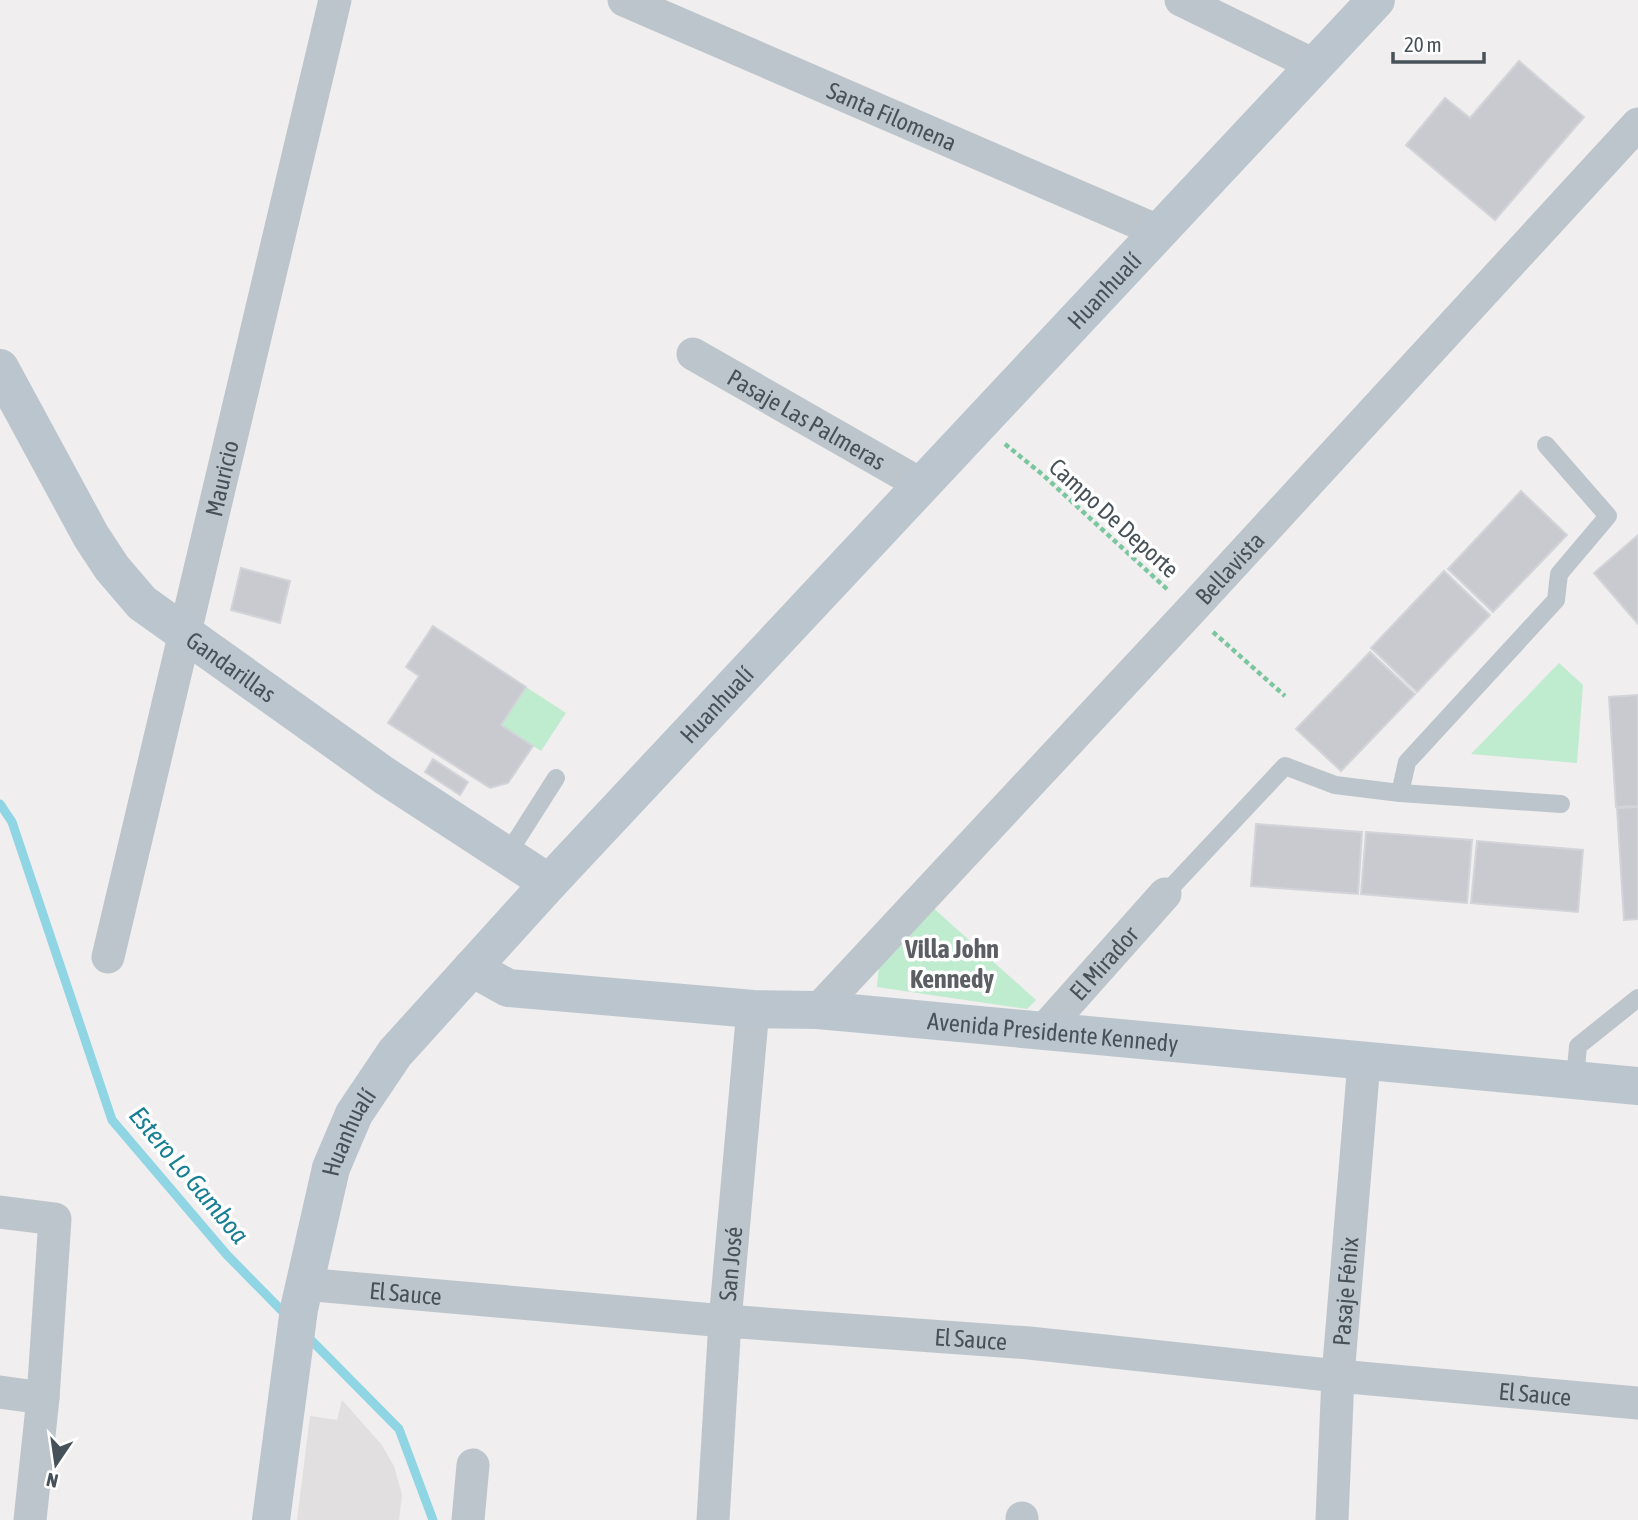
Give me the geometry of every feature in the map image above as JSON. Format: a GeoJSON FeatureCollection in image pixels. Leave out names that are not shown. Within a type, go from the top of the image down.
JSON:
{"type":"FeatureCollection","features":[{"type":"Feature","properties":{"kind":"street","name":"Mauricio"},"geometry":{"type":"LineString","coordinates":[[108,957],[335,0]]}},
{"type":"Feature","properties":{"kind":"street","name":"Santa Filomena"},"geometry":{"type":"LineString","coordinates":[[624,0],[1160,232]]}},
{"type":"Feature","properties":{"kind":"street"},"geometry":{"type":"LineString","coordinates":[[1181,0],[1314,65]]}},
{"type":"Feature","properties":{"kind":"street","name":"Huanhualí"},"geometry":{"type":"LineString","coordinates":[[271,1520],[301,1296],[331,1168],[354,1114],[395,1053],[549,883],[1376,0]]}},
{"type":"Feature","properties":{"kind":"street","name":"Bellavista"},"geometry":{"type":"LineString","coordinates":[[818,1010],[1191,611],[1638,124]]}},
{"type":"Feature","properties":{"kind":"street","name":"Pasaje Las Palmeras"},"geometry":{"type":"LineString","coordinates":[[694,354],[922,485]]}},
{"type":"Feature","properties":{"kind":"street","name":"Gandarillas"},"geometry":{"type":"LineString","coordinates":[[0,368],[91,536],[111,568],[142,603],[385,776],[549,883]]}},
{"type":"Feature","properties":{"kind":"street","name":"El Mirador"},"geometry":{"type":"LineString","coordinates":[[1043,1031],[1165,894]]}},
{"type":"Feature","properties":{"kind":"street","name":"Avenida Presidente Kennedy"},"geometry":{"type":"LineString","coordinates":[[472,968],[508,988],[752,1009],[818,1010],[1638,1086]]}},
{"type":"Feature","properties":{"kind":"street","name":"San José"},"geometry":{"type":"LineString","coordinates":[[713,1520],[725,1321],[752,1009]]}},
{"type":"Feature","properties":{"kind":"street","name":"Pasaje Fénix"},"geometry":{"type":"LineString","coordinates":[[1332,1520],[1338,1376],[1364,1062]]}},
{"type":"Feature","properties":{"kind":"street"},"geometry":{"type":"LineString","coordinates":[[0,1212],[55,1219],[43,1398],[30,1520]]}},
{"type":"Feature","properties":{"kind":"street","name":"El Sauce"},"geometry":{"type":"LineString","coordinates":[[301,1296],[725,1321],[1029,1343],[1338,1376],[1638,1403]]}},
{"type":"Feature","properties":{"kind":"street"},"geometry":{"type":"LineString","coordinates":[[0,1392],[43,1398]]}},
{"type":"Feature","properties":{"kind":"street"},"geometry":{"type":"LineString","coordinates":[[468,1520],[473,1465]]}},
{"type":"Feature","properties":{"kind":"lane"},"geometry":{"type":"LineString","coordinates":[[1400,793],[1407,762],[1556,600],[1559,573],[1608,516],[1546,445]]}},
{"type":"Feature","properties":{"kind":"lane"},"geometry":{"type":"LineString","coordinates":[[1165,894],[1285,766],[1335,785],[1400,793],[1561,804]]}},
{"type":"Feature","properties":{"kind":"lane"},"geometry":{"type":"LineString","coordinates":[[507,855],[556,778]]}},
{"type":"Feature","properties":{"kind":"lane"},"geometry":{"type":"LineString","coordinates":[[1575,1080],[1578,1046],[1638,998]]}},
{"type":"Feature","properties":{"kind":"path","name":"Campo De Deporte"},"geometry":{"type":"LineString","coordinates":[[980,424],[1043,475],[1285,696]]}},
{"type":"Feature","properties":{"kind":"shaded area"},"geometry":{"type":"Polygon","coordinates":[[[342,1400],[381,1444],[394,1466],[402,1495],[399,1520],[297,1520],[310,1416],[337,1420],[342,1400]]]}},
{"type":"Feature","properties":{"kind":"green space"},"geometry":{"type":"Polygon","coordinates":[[[1559,663],[1583,685],[1577,763],[1471,754],[1559,663]]]}},
{"type":"Feature","properties":{"kind":"green space"},"geometry":{"type":"Polygon","coordinates":[[[526,687],[566,713],[541,751],[501,725],[526,687]]]}},
{"type":"Feature","properties":{"kind":"green space"},"geometry":{"type":"Polygon","coordinates":[[[931,906],[1036,1000],[1027,1009],[877,987],[879,965],[931,906]]]}},
{"type":"Feature","properties":{"kind":"building"},"geometry":{"type":"Polygon","coordinates":[[[1519,61],[1584,117],[1495,220],[1406,145],[1445,98],[1470,118],[1519,61]]]}},
{"type":"Feature","properties":{"kind":"building"},"geometry":{"type":"Polygon","coordinates":[[[1521,491],[1567,535],[1493,612],[1448,569],[1521,491]]]}},
{"type":"Feature","properties":{"kind":"building"},"geometry":{"type":"Polygon","coordinates":[[[1638,535],[1638,624],[1594,573],[1638,535]]]}},
{"type":"Feature","properties":{"kind":"building"},"geometry":{"type":"Polygon","coordinates":[[[241,568],[290,581],[280,623],[231,610],[241,568]]]}},
{"type":"Feature","properties":{"kind":"building"},"geometry":{"type":"Polygon","coordinates":[[[1444,571],[1490,615],[1417,692],[1371,648],[1444,571]]]}},
{"type":"Feature","properties":{"kind":"building"},"geometry":{"type":"Polygon","coordinates":[[[433,626],[526,687],[501,725],[533,746],[508,783],[490,788],[388,723],[419,676],[406,667],[433,626]]]}},
{"type":"Feature","properties":{"kind":"building"},"geometry":{"type":"Polygon","coordinates":[[[1370,652],[1415,694],[1341,771],[1296,729],[1370,652]]]}},
{"type":"Feature","properties":{"kind":"building"},"geometry":{"type":"Polygon","coordinates":[[[1638,695],[1638,806],[1616,807],[1609,697],[1638,695]]]}},
{"type":"Feature","properties":{"kind":"building"},"geometry":{"type":"Polygon","coordinates":[[[433,759],[468,782],[460,795],[425,772],[433,759]]]}},
{"type":"Feature","properties":{"kind":"building"},"geometry":{"type":"Polygon","coordinates":[[[1638,807],[1638,919],[1624,920],[1617,808],[1638,807]]]}},
{"type":"Feature","properties":{"kind":"building"},"geometry":{"type":"Polygon","coordinates":[[[1256,824],[1362,832],[1358,894],[1251,886],[1256,824]]]}},
{"type":"Feature","properties":{"kind":"building"},"geometry":{"type":"Polygon","coordinates":[[[1366,832],[1472,840],[1467,903],[1361,894],[1366,832]]]}},
{"type":"Feature","properties":{"kind":"building"},"geometry":{"type":"Polygon","coordinates":[[[1477,841],[1583,850],[1578,912],[1471,903],[1477,841]]]}},
{"type":"Feature","properties":{"kind":"waterway","name":"Estero Lo Gamboa"},"geometry":{"type":"LineString","coordinates":[[0,804],[12,822],[112,1120],[227,1255],[288,1317]]}},
{"type":"Feature","properties":{"kind":"waterway","name":"Estero Lo Gamboa"},"geometry":{"type":"LineString","coordinates":[[308,1337],[399,1429],[433,1520]]}},
{"type":"Feature","properties":{"kind":"district","name":"Villa John Kennedy"},"geometry":{"type":"Point","coordinates":[952,964]}}]}
